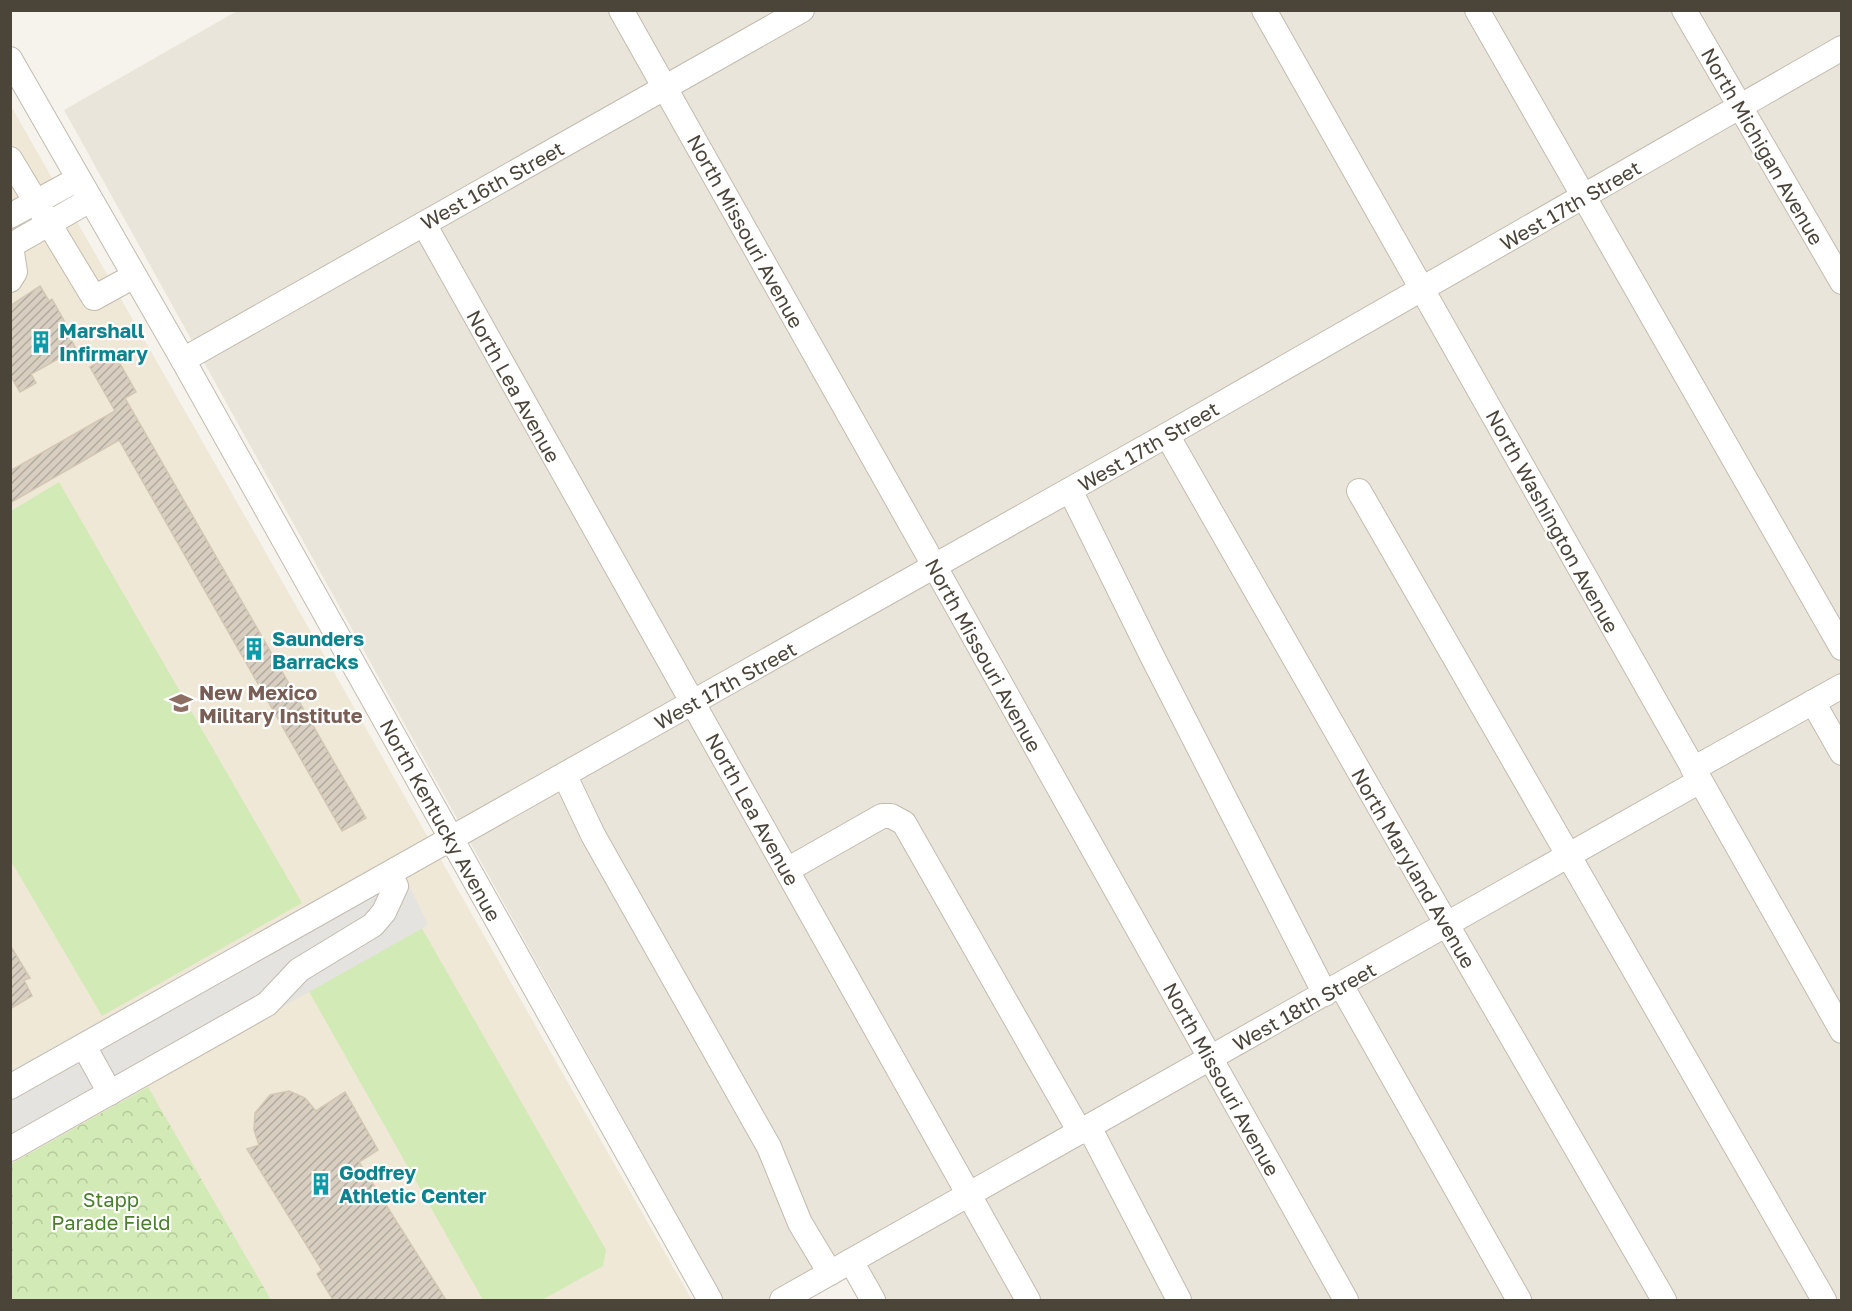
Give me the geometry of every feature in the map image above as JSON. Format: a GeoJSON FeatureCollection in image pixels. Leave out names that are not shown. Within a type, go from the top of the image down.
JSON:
{"type":"FeatureCollection","features":[{"type":"Feature","properties":{"kind":"street","name":"North Missouri Avenue"},"geometry":{"type":"LineString","coordinates":[[621,10],[1346,1300]]}},
{"type":"Feature","properties":{"kind":"street","name":"West 16th Street"},"geometry":{"type":"LineString","coordinates":[[183,360],[802,10]]}},
{"type":"Feature","properties":{"kind":"street","name":"North Washington Avenue"},"geometry":{"type":"LineString","coordinates":[[1264,10],[1842,1031]]}},
{"type":"Feature","properties":{"kind":"street"},"geometry":{"type":"LineString","coordinates":[[1477,10],[1842,648]]}},
{"type":"Feature","properties":{"kind":"street","name":"North Michigan Avenue"},"geometry":{"type":"LineString","coordinates":[[1684,10],[1842,282]]}},
{"type":"Feature","properties":{"kind":"street","name":"West 17th Street"},"geometry":{"type":"LineString","coordinates":[[10,1087],[935,567],[1423,290],[1842,48]]}},
{"type":"Feature","properties":{"kind":"street","name":"North Kentucky Avenue"},"geometry":{"type":"LineString","coordinates":[[10,58],[183,360],[710,1300]]}},
{"type":"Feature","properties":{"kind":"street"},"geometry":{"type":"LineString","coordinates":[[10,159],[94,298],[134,276]]}},
{"type":"Feature","properties":{"kind":"street"},"geometry":{"type":"LineString","coordinates":[[10,216],[78,179]]}},
{"type":"Feature","properties":{"kind":"street"},"geometry":{"type":"LineString","coordinates":[[10,280],[15,272],[11,246],[90,200]]}},
{"type":"Feature","properties":{"kind":"street","name":"North Lea Avenue"},"geometry":{"type":"LineString","coordinates":[[424,224],[1028,1300]]}},
{"type":"Feature","properties":{"kind":"street","name":"North Maryland Avenue"},"geometry":{"type":"LineString","coordinates":[[1167,435],[1446,926],[1664,1300]]}},
{"type":"Feature","properties":{"kind":"street"},"geometry":{"type":"LineString","coordinates":[[1070,490],[1159,668],[1333,989],[1519,1300]]}},
{"type":"Feature","properties":{"kind":"street"},"geometry":{"type":"LineString","coordinates":[[1359,491],[1824,1300]]}},
{"type":"Feature","properties":{"kind":"street","name":"West 18th Street"},"geometry":{"type":"LineString","coordinates":[[782,1300],[1569,855],[1842,686]]}},
{"type":"Feature","properties":{"kind":"street"},"geometry":{"type":"LineString","coordinates":[[1813,702],[1842,753]]}},
{"type":"Feature","properties":{"kind":"street"},"geometry":{"type":"LineString","coordinates":[[565,776],[593,835],[769,1147],[800,1223],[830,1273]]}},
{"type":"Feature","properties":{"kind":"street"},"geometry":{"type":"LineString","coordinates":[[787,870],[882,816],[898,818],[904,823],[1085,1129],[1179,1300]]}},
{"type":"Feature","properties":{"kind":"street"},"geometry":{"type":"LineString","coordinates":[[10,1149],[267,1004],[299,970],[373,925],[384,912],[396,886],[390,875]]}},
{"type":"Feature","properties":{"kind":"street"},"geometry":{"type":"LineString","coordinates":[[84,1046],[110,1093]]}},
{"type":"Feature","properties":{"kind":"street"},"geometry":{"type":"LineString","coordinates":[[851,1261],[873,1300]]}},
{"type":"Feature","properties":{"kind":"shaded area"},"geometry":{"type":"Polygon","coordinates":[[[237,11],[1841,11],[1841,1300],[861,1300],[848,1278],[808,1300],[724,1300],[64,110],[237,11]]]}},
{"type":"Feature","properties":{"kind":"shaded area","name":"New Mexico Military Institute"},"geometry":{"type":"Polygon","coordinates":[[[11,106],[692,1300],[11,1300],[11,106]]]}},
{"type":"Feature","properties":{"kind":"shaded area"},"geometry":{"type":"Polygon","coordinates":[[[395,855],[428,925],[11,1160],[10,1071],[395,855]]]}},
{"type":"Feature","properties":{"kind":"green space"},"geometry":{"type":"Polygon","coordinates":[[[59,482],[302,903],[102,1016],[11,861],[11,511],[59,482]]]}},
{"type":"Feature","properties":{"kind":"green space"},"geometry":{"type":"Polygon","coordinates":[[[420,925],[606,1250],[603,1266],[542,1300],[483,1300],[307,988],[420,925]]]}},
{"type":"Feature","properties":{"kind":"green space","name":"Stapp Parade Field"},"geometry":{"type":"Polygon","coordinates":[[[148,1087],[271,1300],[11,1300],[11,1164],[148,1087]]]}},
{"type":"Feature","properties":{"kind":"building","name":"Marshall Infirmary"},"geometry":{"type":"Polygon","coordinates":[[[40,286],[49,301],[52,299],[71,333],[69,335],[76,349],[31,374],[36,383],[20,392],[10,375],[10,306],[40,286]]]}},
{"type":"Feature","properties":{"kind":"building","name":"Saunders Barracks"},"geometry":{"type":"Polygon","coordinates":[[[114,353],[136,392],[125,398],[366,818],[342,831],[119,440],[10,503],[10,471],[115,411],[90,367],[114,353]]]}},
{"type":"Feature","properties":{"kind":"building"},"geometry":{"type":"Polygon","coordinates":[[[10,945],[30,978],[24,980],[32,996],[10,1009],[10,945]]]}},
{"type":"Feature","properties":{"kind":"building","name":"Godfrey Athletic Center"},"geometry":{"type":"Polygon","coordinates":[[[289,1091],[305,1098],[316,1111],[345,1092],[378,1150],[359,1162],[446,1300],[333,1300],[317,1274],[322,1270],[247,1149],[259,1145],[254,1130],[255,1113],[270,1095],[289,1091]]]}},
{"type":"Feature","properties":{"kind":"place","name":"Marshall Infirmary"},"geometry":{"type":"Point","coordinates":[41,342]}},
{"type":"Feature","properties":{"kind":"place","name":"Saunders Barracks"},"geometry":{"type":"Point","coordinates":[254,649]}},
{"type":"Feature","properties":{"kind":"place","name":"New Mexico Military Institute"},"geometry":{"type":"Point","coordinates":[181,703]}},
{"type":"Feature","properties":{"kind":"place","name":"Godfrey Athletic Center"},"geometry":{"type":"Point","coordinates":[321,1184]}}]}
